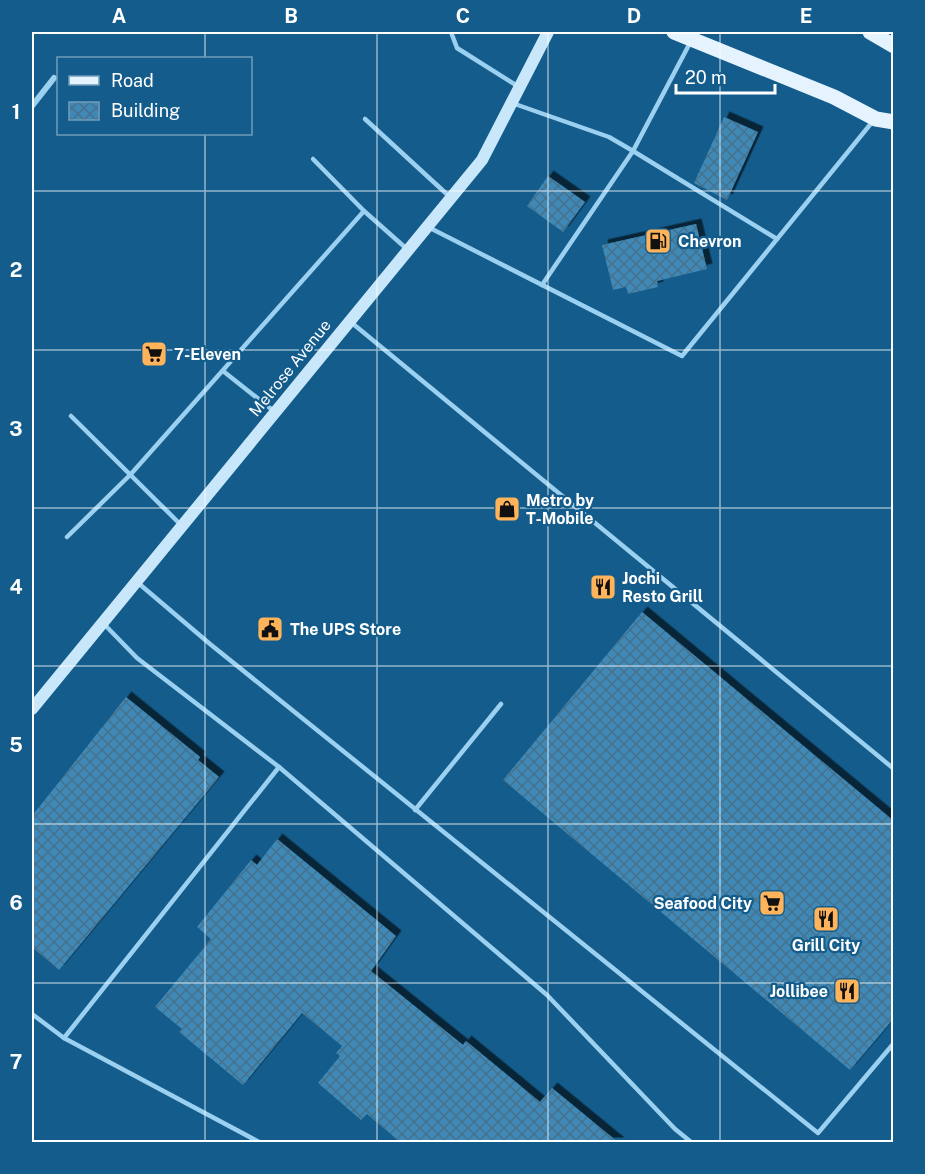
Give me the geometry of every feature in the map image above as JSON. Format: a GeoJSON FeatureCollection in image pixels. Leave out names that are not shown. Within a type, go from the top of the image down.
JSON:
{"type":"FeatureCollection","features":[{"type":"Feature","properties":{"kind":"main road"},"geometry":{"type":"LineString","coordinates":[[674,32],[834,98],[876,119],[894,122]]}},
{"type":"Feature","properties":{"kind":"main road"},"geometry":{"type":"LineString","coordinates":[[870,32],[894,46]]}},
{"type":"Feature","properties":{"kind":"street","name":"Melrose Avenue"},"geometry":{"type":"LineString","coordinates":[[32,709],[482,160],[548,32]]}},
{"type":"Feature","properties":{"kind":"street"},"geometry":{"type":"LineString","coordinates":[[32,106],[54,78]]}},
{"type":"Feature","properties":{"kind":"lane"},"geometry":{"type":"LineString","coordinates":[[451,32],[457,48],[519,87]]}},
{"type":"Feature","properties":{"kind":"lane"},"geometry":{"type":"LineString","coordinates":[[543,285],[633,152],[693,39]]}},
{"type":"Feature","properties":{"kind":"lane"},"geometry":{"type":"LineString","coordinates":[[511,103],[609,137],[777,239]]}},
{"type":"Feature","properties":{"kind":"lane"},"geometry":{"type":"LineString","coordinates":[[366,119],[451,198]]}},
{"type":"Feature","properties":{"kind":"lane"},"geometry":{"type":"LineString","coordinates":[[427,227],[681,356],[876,119]]}},
{"type":"Feature","properties":{"kind":"lane"},"geometry":{"type":"LineString","coordinates":[[313,159],[364,211],[408,250]]}},
{"type":"Feature","properties":{"kind":"lane"},"geometry":{"type":"LineString","coordinates":[[66,537],[130,474],[364,211]]}},
{"type":"Feature","properties":{"kind":"lane"},"geometry":{"type":"LineString","coordinates":[[350,321],[894,769]]}},
{"type":"Feature","properties":{"kind":"lane"},"geometry":{"type":"LineString","coordinates":[[223,371],[275,412]]}},
{"type":"Feature","properties":{"kind":"lane"},"geometry":{"type":"LineString","coordinates":[[71,416],[182,526]]}},
{"type":"Feature","properties":{"kind":"lane"},"geometry":{"type":"LineString","coordinates":[[137,582],[210,644],[818,1133],[894,1043]]}},
{"type":"Feature","properties":{"kind":"lane"},"geometry":{"type":"LineString","coordinates":[[102,623],[137,658],[279,767],[548,995],[691,1143]]}},
{"type":"Feature","properties":{"kind":"lane"},"geometry":{"type":"LineString","coordinates":[[416,810],[501,704]]}},
{"type":"Feature","properties":{"kind":"lane"},"geometry":{"type":"LineString","coordinates":[[64,1038],[279,767]]}},
{"type":"Feature","properties":{"kind":"lane"},"geometry":{"type":"LineString","coordinates":[[32,1014],[64,1038],[259,1143]]}},
{"type":"Feature","properties":{"kind":"building"},"geometry":{"type":"Polygon","coordinates":[[[724,117],[758,132],[727,200],[694,183],[724,117]]]}},
{"type":"Feature","properties":{"kind":"building"},"geometry":{"type":"Polygon","coordinates":[[[548,176],[585,202],[563,232],[527,206],[548,176]]]}},
{"type":"Feature","properties":{"kind":"building"},"geometry":{"type":"Polygon","coordinates":[[[696,224],[707,269],[657,281],[658,287],[628,294],[626,287],[613,290],[602,245],[696,224]]]}},
{"type":"Feature","properties":{"kind":"building","name":"Seafood City"},"geometry":{"type":"Polygon","coordinates":[[[642,612],[894,821],[894,1018],[850,1070],[503,780],[642,612]]]}},
{"type":"Feature","properties":{"kind":"building"},"geometry":{"type":"Polygon","coordinates":[[[126,697],[200,757],[198,760],[219,777],[59,970],[32,947],[32,816],[126,697]]]}},
{"type":"Feature","properties":{"kind":"building"},"geometry":{"type":"Polygon","coordinates":[[[277,839],[396,936],[371,971],[463,1045],[466,1041],[540,1102],[552,1088],[619,1143],[401,1143],[367,1114],[361,1120],[318,1083],[340,1056],[336,1053],[342,1046],[302,1013],[243,1085],[179,1032],[182,1029],[155,1007],[211,939],[197,927],[251,860],[257,865],[277,839]]]}},
{"type":"Feature","properties":{"kind":"place","name":"Chevron"},"geometry":{"type":"Point","coordinates":[658,241]}},
{"type":"Feature","properties":{"kind":"place","name":"7-Eleven"},"geometry":{"type":"Point","coordinates":[154,354]}},
{"type":"Feature","properties":{"kind":"place","name":"Metro by T-Mobile"},"geometry":{"type":"Point","coordinates":[507,509]}},
{"type":"Feature","properties":{"kind":"place","name":"Jochi Resto Grill"},"geometry":{"type":"Point","coordinates":[603,587]}},
{"type":"Feature","properties":{"kind":"place","name":"The UPS Store"},"geometry":{"type":"Point","coordinates":[270,629]}},
{"type":"Feature","properties":{"kind":"place","name":"Seafood City"},"geometry":{"type":"Point","coordinates":[772,903]}},
{"type":"Feature","properties":{"kind":"place","name":"Grill City"},"geometry":{"type":"Point","coordinates":[826,919]}},
{"type":"Feature","properties":{"kind":"place","name":"Jollibee"},"geometry":{"type":"Point","coordinates":[847,991]}}]}
